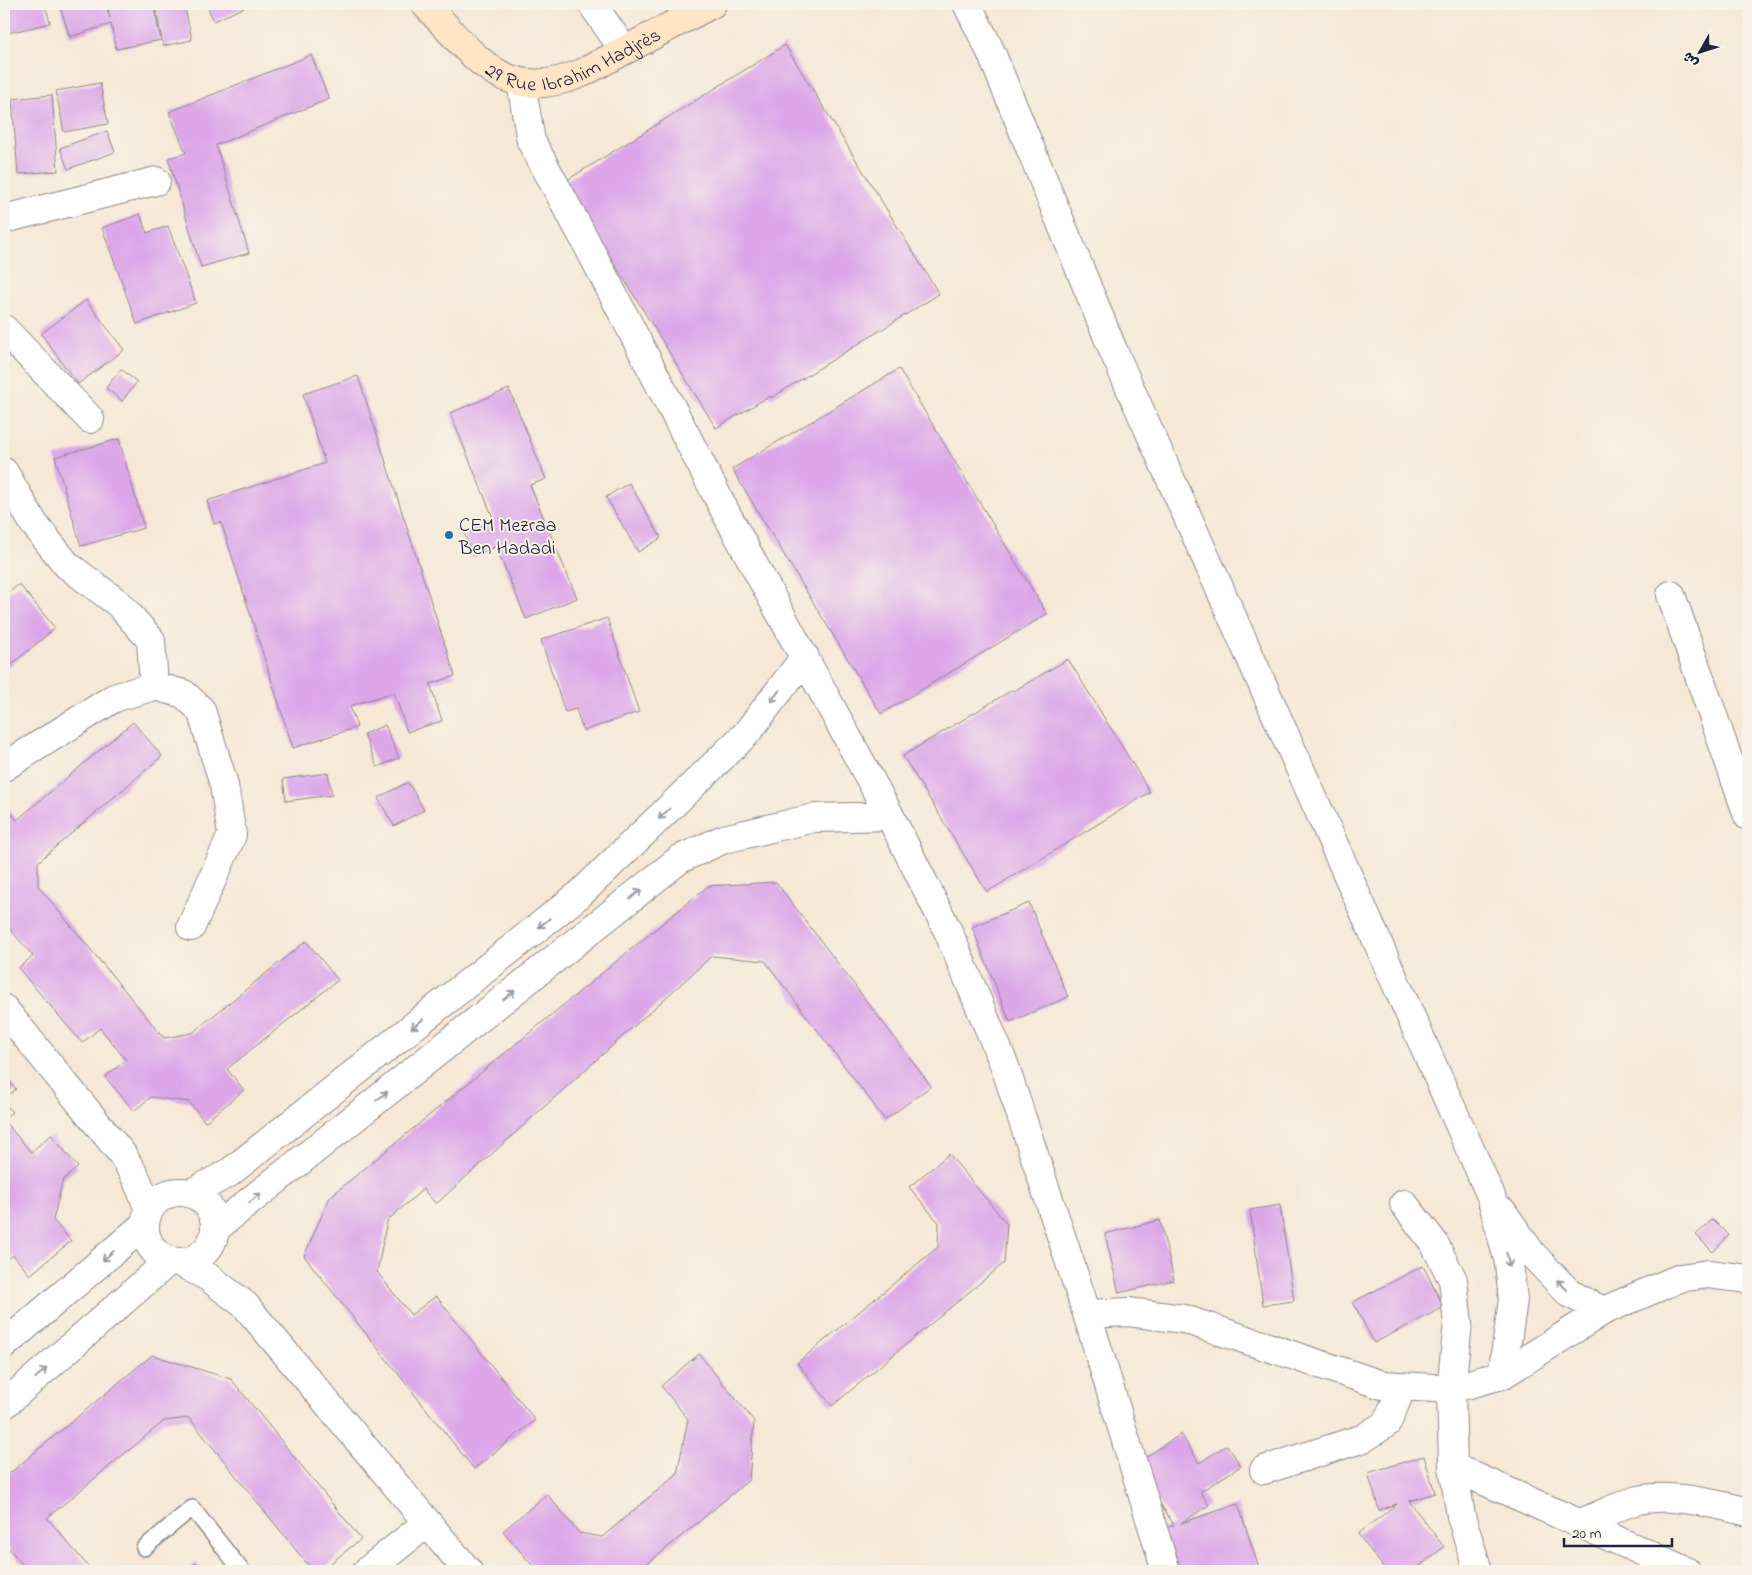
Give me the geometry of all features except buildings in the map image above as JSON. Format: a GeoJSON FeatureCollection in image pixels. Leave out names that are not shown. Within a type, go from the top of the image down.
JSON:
{"type":"FeatureCollection","features":[{"type":"Feature","properties":{"kind":"main road","name":"29 Rue Ibrahim Hadjrès"},"geometry":{"type":"LineString","coordinates":[[425,4],[484,65],[502,76],[521,83],[542,84],[563,81],[712,4]]}},
{"type":"Feature","properties":{"kind":"street"},"geometry":{"type":"LineString","coordinates":[[592,4],[624,50]]}},
{"type":"Feature","properties":{"kind":"street"},"geometry":{"type":"LineString","coordinates":[[967,4],[990,50],[1113,350],[1491,1196],[1509,1263],[1513,1300],[1502,1375]]}},
{"type":"Feature","properties":{"kind":"street"},"geometry":{"type":"LineString","coordinates":[[986,4],[990,50]]}},
{"type":"Feature","properties":{"kind":"street"},"geometry":{"type":"LineString","coordinates":[[521,83],[531,141],[586,242],[726,513],[890,816],[948,931],[1004,1064],[1087,1314],[1166,1571]]}},
{"type":"Feature","properties":{"kind":"street"},"geometry":{"type":"LineString","coordinates":[[4,219],[156,181]]}},
{"type":"Feature","properties":{"kind":"street"},"geometry":{"type":"LineString","coordinates":[[4,329],[90,419]]}},
{"type":"Feature","properties":{"kind":"street"},"geometry":{"type":"LineString","coordinates":[[4,472],[34,524],[67,565],[119,604],[151,640],[154,686]]}},
{"type":"Feature","properties":{"kind":"street"},"geometry":{"type":"LineString","coordinates":[[1671,595],[1748,816]]}},
{"type":"Feature","properties":{"kind":"street"},"geometry":{"type":"LineString","coordinates":[[4,1345],[147,1217],[162,1197],[185,1193],[229,1173],[580,894],[746,734],[805,657]]}},
{"type":"Feature","properties":{"kind":"street"},"geometry":{"type":"LineString","coordinates":[[4,767],[114,698],[154,686],[184,694],[202,710],[224,785],[232,835],[191,927]]}},
{"type":"Feature","properties":{"kind":"street"},"geometry":{"type":"LineString","coordinates":[[4,1405],[175,1262],[200,1257],[208,1250],[215,1234],[680,859],[724,839],[814,818],[890,816]]}},
{"type":"Feature","properties":{"kind":"street"},"geometry":{"type":"LineString","coordinates":[[4,1009],[122,1154],[136,1178],[147,1217],[146,1236],[150,1247],[175,1262],[208,1277],[245,1305],[468,1571]]}},
{"type":"Feature","properties":{"kind":"street"},"geometry":{"type":"LineString","coordinates":[[122,1154],[185,1193],[206,1203],[215,1218],[215,1234],[245,1305]]}},
{"type":"Feature","properties":{"kind":"street"},"geometry":{"type":"LineString","coordinates":[[1491,1196],[1532,1254],[1570,1293],[1603,1311]]}},
{"type":"Feature","properties":{"kind":"street"},"geometry":{"type":"LineString","coordinates":[[1404,1204],[1434,1243],[1453,1280],[1458,1323],[1451,1389],[1453,1467],[1461,1516],[1478,1571]]}},
{"type":"Feature","properties":{"kind":"street"},"geometry":{"type":"LineString","coordinates":[[1087,1314],[1128,1312],[1184,1319],[1382,1386],[1451,1389],[1502,1375],[1603,1311],[1680,1278],[1708,1274],[1748,1279]]}},
{"type":"Feature","properties":{"kind":"street"},"geometry":{"type":"LineString","coordinates":[[1264,1470],[1364,1438],[1387,1423],[1402,1387]]}},
{"type":"Feature","properties":{"kind":"street"},"geometry":{"type":"LineString","coordinates":[[1453,1467],[1686,1571]]}},
{"type":"Feature","properties":{"kind":"street"},"geometry":{"type":"LineString","coordinates":[[1578,1524],[1636,1500],[1671,1499],[1711,1502],[1748,1512]]}},
{"type":"Feature","properties":{"kind":"street"},"geometry":{"type":"LineString","coordinates":[[367,1571],[427,1523]]}},
{"type":"Feature","properties":{"kind":"lane"},"geometry":{"type":"LineString","coordinates":[[144,1548],[192,1508],[242,1571]]}},
{"type":"Feature","properties":{"kind":"place","name":"CEM Mezraa Ben Hadadi"},"geometry":{"type":"Point","coordinates":[449,535]}}]}
